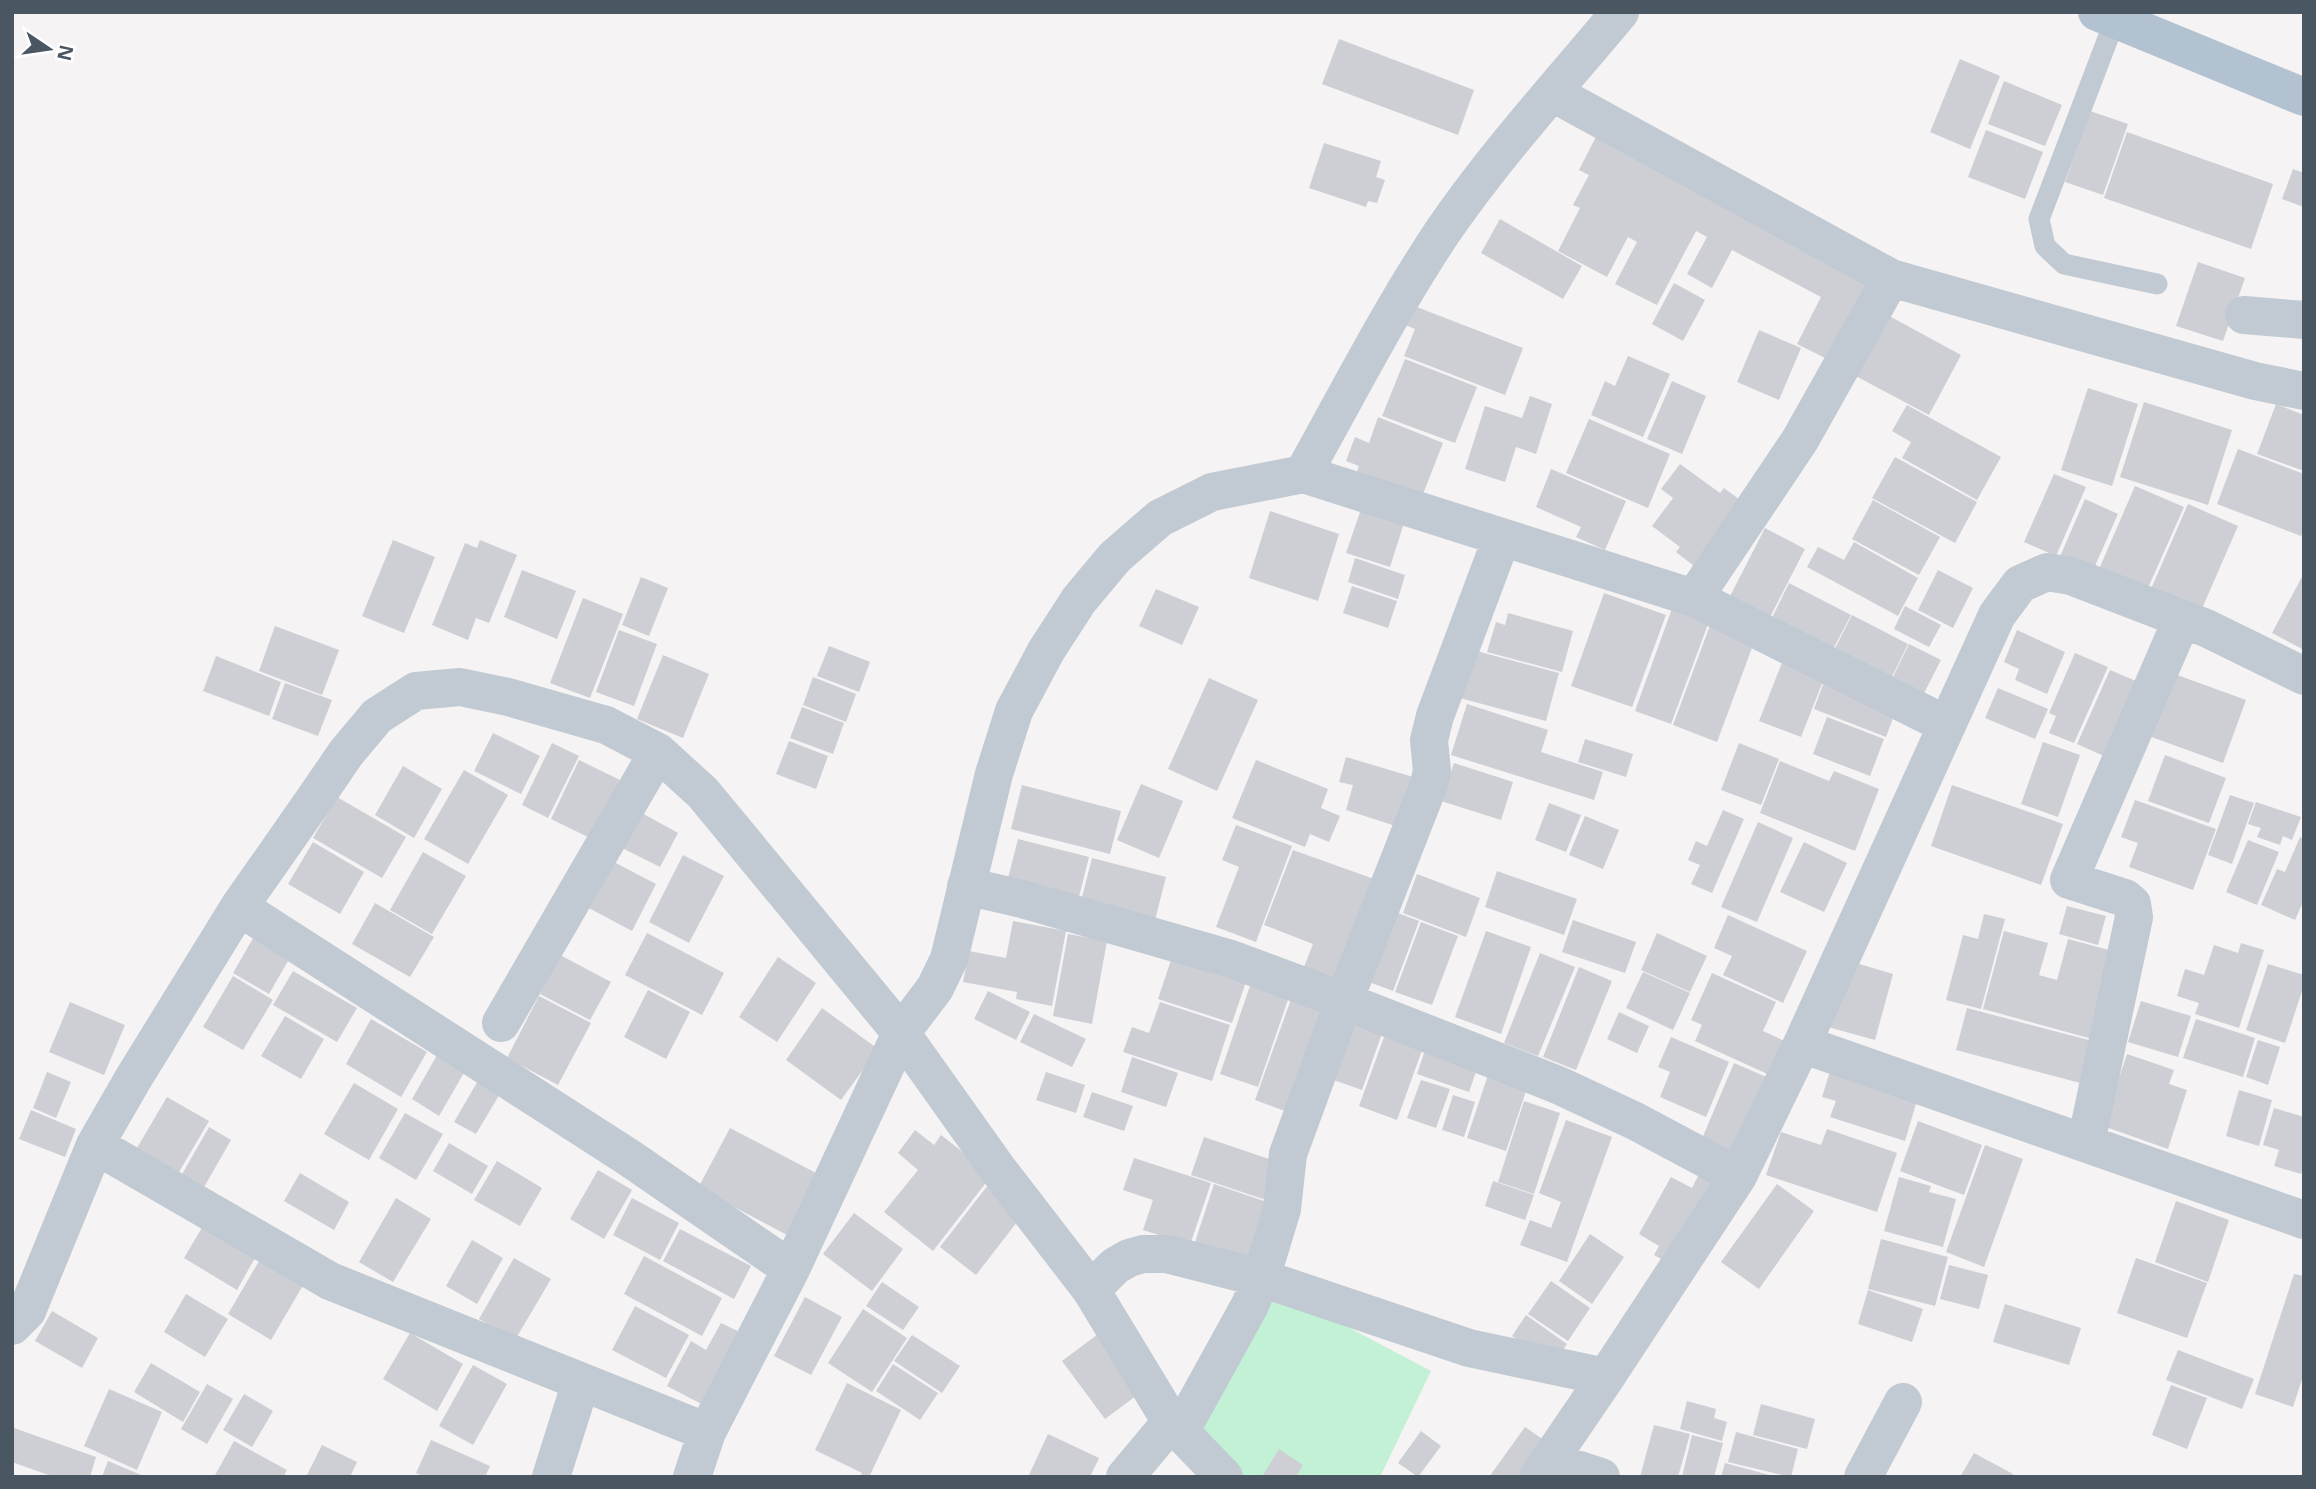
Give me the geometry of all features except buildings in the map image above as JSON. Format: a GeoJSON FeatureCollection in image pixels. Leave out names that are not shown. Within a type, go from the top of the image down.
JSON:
{"type":"FeatureCollection","features":[{"type":"Feature","properties":{"kind":"main road"},"geometry":{"type":"LineString","coordinates":[[2106,16],[2304,96]]}},
{"type":"Feature","properties":{"kind":"street"},"geometry":{"type":"LineString","coordinates":[[1303,474],[1408,286],[1445,229],[1497,159],[1620,12]]}},
{"type":"Feature","properties":{"kind":"street"},"geometry":{"type":"LineString","coordinates":[[1553,93],[1891,278],[2255,381],[2304,391]]}},
{"type":"Feature","properties":{"kind":"street"},"geometry":{"type":"LineString","coordinates":[[1695,598],[1800,440],[1891,278]]}},
{"type":"Feature","properties":{"kind":"street"},"geometry":{"type":"LineString","coordinates":[[2244,314],[2304,320]]}},
{"type":"Feature","properties":{"kind":"street"},"geometry":{"type":"LineString","coordinates":[[692,1477],[707,1433],[791,1269],[901,1033],[935,988],[949,959],[994,774],[1014,711],[1046,652],[1079,600],[1115,557],[1160,518],[1212,492],[1303,474],[1695,598],[1945,724]]}},
{"type":"Feature","properties":{"kind":"street"},"geometry":{"type":"LineString","coordinates":[[1125,1477],[1175,1427],[1250,1305],[1261,1278],[1282,1209],[1288,1154],[1344,1001],[1429,784],[1432,771],[1429,740],[1435,716],[1503,537]]}},
{"type":"Feature","properties":{"kind":"street"},"geometry":{"type":"LineString","coordinates":[[1601,1477],[1543,1468],[1738,1176],[1802,1044],[1945,724],[1997,615],[2020,584],[2047,572],[2071,576],[2206,628],[2304,676]]}},
{"type":"Feature","properties":{"kind":"street"},"geometry":{"type":"LineString","coordinates":[[2086,1143],[2134,917],[2132,904],[2125,898],[2069,880],[2182,619]]}},
{"type":"Feature","properties":{"kind":"street"},"geometry":{"type":"LineString","coordinates":[[12,1326],[27,1311],[95,1145],[147,1055],[239,907],[346,753],[377,716],[416,691],[460,687],[508,697],[606,725],[657,752],[704,793],[901,1033],[997,1168],[1091,1290],[1175,1427],[1224,1477]]}},
{"type":"Feature","properties":{"kind":"street"},"geometry":{"type":"LineString","coordinates":[[501,1023],[657,752]]}},
{"type":"Feature","properties":{"kind":"street"},"geometry":{"type":"LineString","coordinates":[[966,886],[1021,899],[1231,960],[1344,1001],[1558,1085],[1635,1121],[1738,1176]]}},
{"type":"Feature","properties":{"kind":"street"},"geometry":{"type":"LineString","coordinates":[[239,907],[628,1157],[791,1269]]}},
{"type":"Feature","properties":{"kind":"street"},"geometry":{"type":"LineString","coordinates":[[1802,1044],[2304,1220]]}},
{"type":"Feature","properties":{"kind":"street"},"geometry":{"type":"LineString","coordinates":[[95,1145],[330,1281],[707,1433]]}},
{"type":"Feature","properties":{"kind":"street"},"geometry":{"type":"LineString","coordinates":[[1091,1290],[1115,1266],[1129,1258],[1143,1254],[1167,1254],[1261,1278],[1469,1348],[1606,1377]]}},
{"type":"Feature","properties":{"kind":"street"},"geometry":{"type":"LineString","coordinates":[[551,1477],[581,1382]]}},
{"type":"Feature","properties":{"kind":"street"},"geometry":{"type":"LineString","coordinates":[[1863,1477],[1903,1402]]}},
{"type":"Feature","properties":{"kind":"lane"},"geometry":{"type":"LineString","coordinates":[[2106,16],[2039,219],[2045,246],[2064,264],[2157,284]]}},
{"type":"Feature","properties":{"kind":"green space"},"geometry":{"type":"Polygon","coordinates":[[[1270,1286],[1431,1371],[1380,1477],[1235,1477],[1188,1437],[1270,1286]]]}}]}
